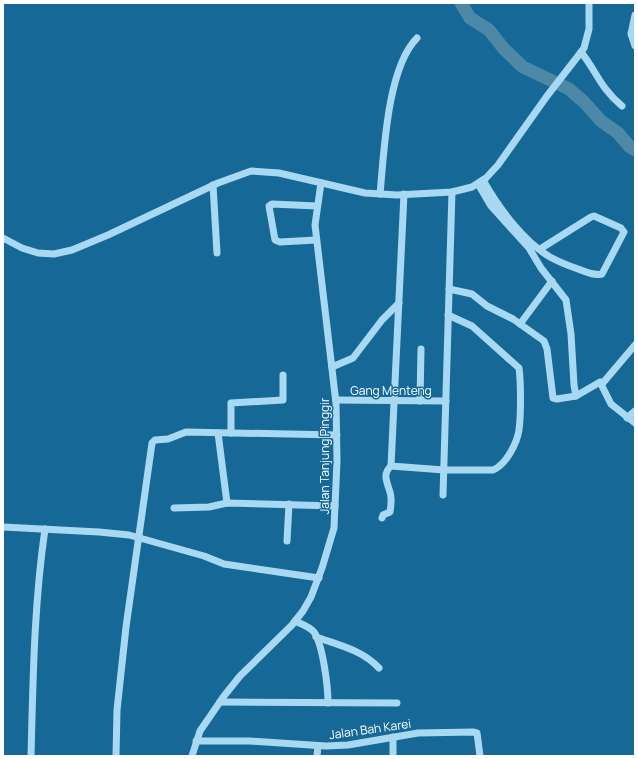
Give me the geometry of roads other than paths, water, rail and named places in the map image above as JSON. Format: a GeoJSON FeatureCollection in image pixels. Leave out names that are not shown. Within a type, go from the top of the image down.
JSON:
{"type":"FeatureCollection","features":[{"type":"Feature","properties":{"kind":"street"},"geometry":{"type":"LineString","coordinates":[[3,238],[22,248],[38,253],[54,254],[72,250],[108,235],[213,185],[237,175],[257,170],[279,172],[365,194],[404,194],[452,192],[463,190],[480,182],[498,165],[547,96],[581,52],[589,29],[589,3]]}},
{"type":"Feature","properties":{"kind":"street"},"geometry":{"type":"LineString","coordinates":[[635,15],[632,23],[631,34],[635,46]]}},
{"type":"Feature","properties":{"kind":"street"},"geometry":{"type":"LineString","coordinates":[[380,194],[390,102],[408,50],[417,38]]}},
{"type":"Feature","properties":{"kind":"street"},"geometry":{"type":"LineString","coordinates":[[581,52],[590,64],[602,87],[622,106]]}},
{"type":"Feature","properties":{"kind":"street"},"geometry":{"type":"LineString","coordinates":[[480,182],[505,213],[540,249],[563,264],[591,274],[602,274],[624,232],[621,228],[594,216],[540,249]]}},
{"type":"Feature","properties":{"kind":"street"},"geometry":{"type":"LineString","coordinates":[[480,182],[491,206],[529,248],[541,268],[566,300],[571,334],[576,396]]}},
{"type":"Feature","properties":{"kind":"street","name":"Jalan Tanjung Pinggir"},"geometry":{"type":"LineString","coordinates":[[192,756],[196,741],[206,720],[240,676],[295,622],[311,597],[334,528],[337,435],[336,400],[316,240],[317,206],[321,183]]}},
{"type":"Feature","properties":{"kind":"street"},"geometry":{"type":"LineString","coordinates":[[213,185],[217,253]]}},
{"type":"Feature","properties":{"kind":"street"},"geometry":{"type":"LineString","coordinates":[[443,495],[452,192]]}},
{"type":"Feature","properties":{"kind":"street"},"geometry":{"type":"LineString","coordinates":[[382,518],[383,515],[390,512],[391,494],[387,487],[386,476],[387,469],[391,466],[404,194]]}},
{"type":"Feature","properties":{"kind":"street"},"geometry":{"type":"LineString","coordinates":[[316,240],[280,242],[275,240],[269,206],[272,204],[317,206]]}},
{"type":"Feature","properties":{"kind":"street"},"geometry":{"type":"LineString","coordinates":[[520,324],[552,281]]}},
{"type":"Feature","properties":{"kind":"street"},"geometry":{"type":"LineString","coordinates":[[449,289],[472,294],[487,306],[520,324],[546,345],[553,398],[557,399],[576,396],[589,390],[597,383],[602,384]]}},
{"type":"Feature","properties":{"kind":"street"},"geometry":{"type":"LineString","coordinates":[[332,367],[353,358],[382,320],[399,303]]}},
{"type":"Feature","properties":{"kind":"street"},"geometry":{"type":"LineString","coordinates":[[391,466],[444,470],[481,471],[496,469],[514,444],[519,430],[519,368],[472,326],[448,315]]}},
{"type":"Feature","properties":{"kind":"street"},"geometry":{"type":"LineString","coordinates":[[602,384],[635,345]]}},
{"type":"Feature","properties":{"kind":"street"},"geometry":{"type":"LineString","coordinates":[[420,401],[421,349]]}},
{"type":"Feature","properties":{"kind":"street"},"geometry":{"type":"LineString","coordinates":[[231,433],[231,403],[283,400],[283,375]]}},
{"type":"Feature","properties":{"kind":"street"},"geometry":{"type":"LineString","coordinates":[[602,384],[611,404],[635,423]]}},
{"type":"Feature","properties":{"kind":"street","name":"Gang Menteng"},"geometry":{"type":"LineString","coordinates":[[336,400],[446,401]]}},
{"type":"Feature","properties":{"kind":"street"},"geometry":{"type":"LineString","coordinates":[[627,418],[635,411]]}},
{"type":"Feature","properties":{"kind":"street"},"geometry":{"type":"LineString","coordinates":[[116,756],[118,694],[152,443],[155,440],[168,439],[182,432],[337,435]]}},
{"type":"Feature","properties":{"kind":"street"},"geometry":{"type":"LineString","coordinates":[[218,433],[227,503]]}},
{"type":"Feature","properties":{"kind":"street"},"geometry":{"type":"LineString","coordinates":[[174,508],[209,507],[227,503],[335,506]]}},
{"type":"Feature","properties":{"kind":"street"},"geometry":{"type":"LineString","coordinates":[[287,541],[289,504]]}},
{"type":"Feature","properties":{"kind":"street"},"geometry":{"type":"LineString","coordinates":[[3,527],[114,533],[139,538],[204,556],[224,564],[318,578]]}},
{"type":"Feature","properties":{"kind":"street"},"geometry":{"type":"LineString","coordinates":[[31,756],[34,641],[40,562],[45,529]]}},
{"type":"Feature","properties":{"kind":"street"},"geometry":{"type":"LineString","coordinates":[[295,622],[309,628],[316,637],[327,681],[328,703]]}},
{"type":"Feature","properties":{"kind":"street"},"geometry":{"type":"LineString","coordinates":[[316,637],[355,650],[370,658],[379,668]]}},
{"type":"Feature","properties":{"kind":"street"},"geometry":{"type":"LineString","coordinates":[[220,702],[397,703]]}},
{"type":"Feature","properties":{"kind":"street","name":"Jalan Bah Karei"},"geometry":{"type":"LineString","coordinates":[[196,741],[250,741],[318,746],[348,745],[418,733],[473,732],[476,733],[478,737],[480,756]]}},
{"type":"Feature","properties":{"kind":"street"},"geometry":{"type":"LineString","coordinates":[[393,737],[393,756]]}},
{"type":"Feature","properties":{"kind":"street"},"geometry":{"type":"LineString","coordinates":[[317,756],[318,746]]}},
{"type":"Feature","properties":{"kind":"waterway"},"geometry":{"type":"LineString","coordinates":[[461,3],[470,18],[489,30],[504,49],[523,67],[569,89],[584,102],[601,121],[618,133],[629,146],[635,150]]}}]}
